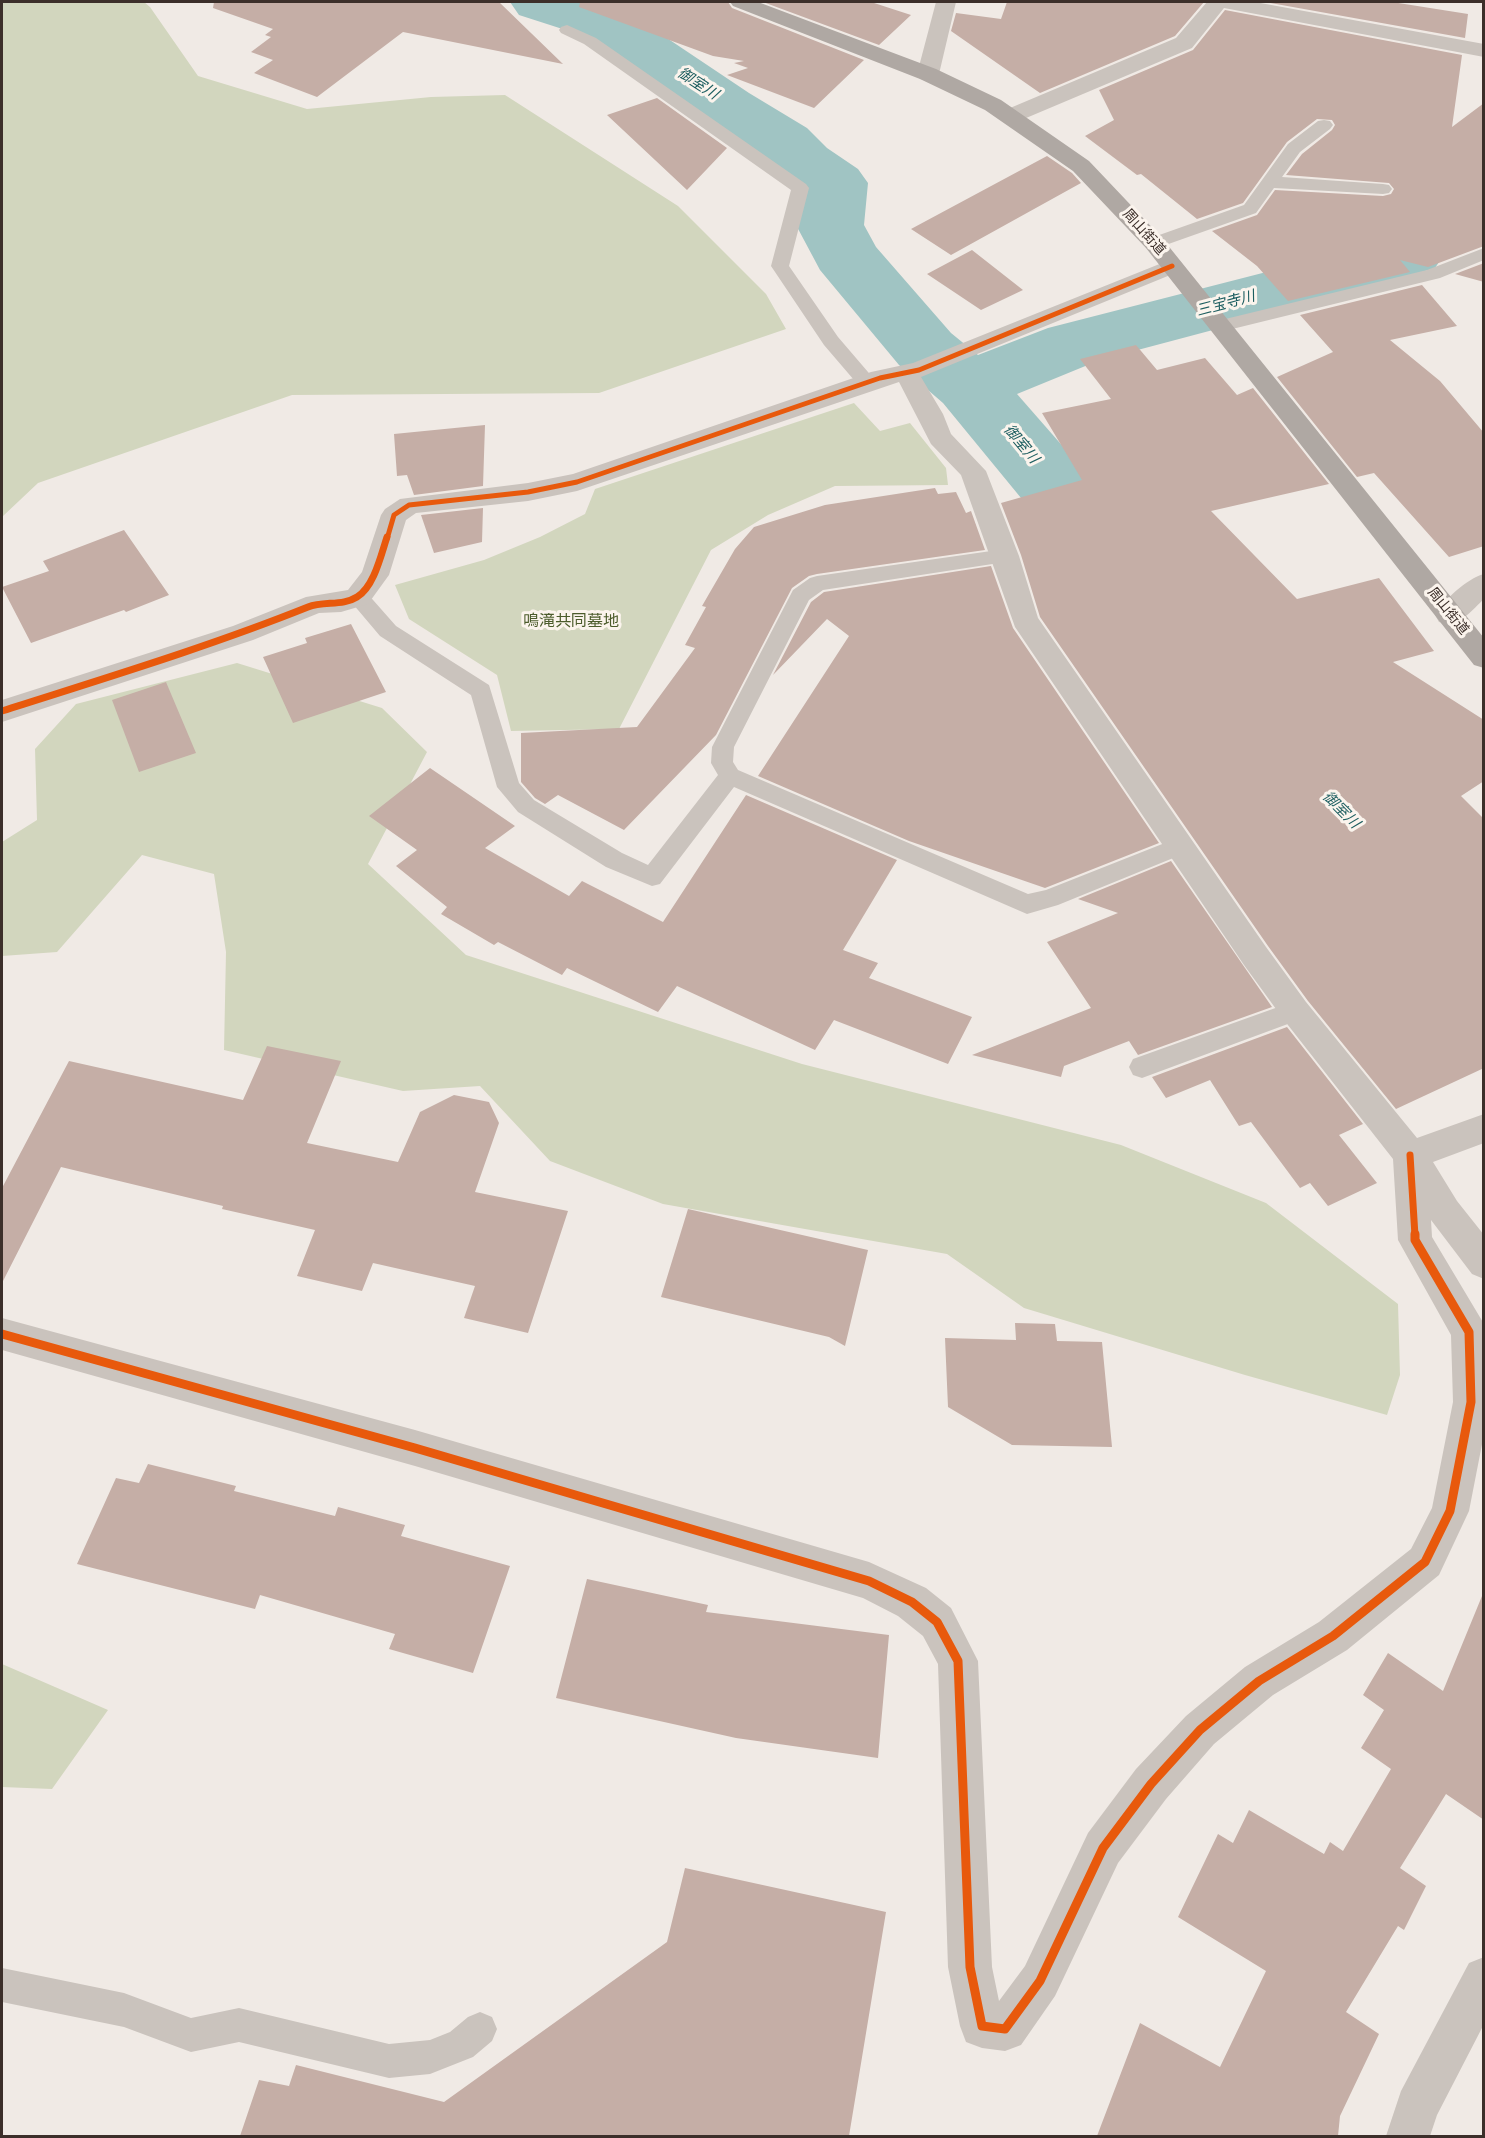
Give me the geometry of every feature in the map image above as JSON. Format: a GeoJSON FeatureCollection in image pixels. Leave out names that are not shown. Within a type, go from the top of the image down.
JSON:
{"type":"FeatureCollection","features":[{"type":"Feature","properties":{"kind":"highway","name":"周山街道"},"geometry":{"type":"LineString","coordinates":[[740,2],[928,74],[1011,116],[1081,166],[1154,243],[1484,657]]}},
{"type":"Feature","properties":{"kind":"street"},"geometry":{"type":"LineString","coordinates":[[928,74],[946,2]]}},
{"type":"Feature","properties":{"kind":"street"},"geometry":{"type":"LineString","coordinates":[[1011,116],[1184,43],[1218,2]]}},
{"type":"Feature","properties":{"kind":"street"},"geometry":{"type":"LineString","coordinates":[[1224,2],[1484,51]]}},
{"type":"Feature","properties":{"kind":"street"},"geometry":{"type":"LineString","coordinates":[[2,711],[243,633],[315,604],[341,602],[358,597],[375,575],[394,515],[409,505],[528,492],[577,482],[867,383],[912,371],[1172,266]]}},
{"type":"Feature","properties":{"kind":"street"},"geometry":{"type":"LineString","coordinates":[[912,371],[940,438],[973,471],[1005,556],[1025,620],[1295,1011],[1410,1155],[1445,1212],[1484,1263]]}},
{"type":"Feature","properties":{"kind":"street"},"geometry":{"type":"LineString","coordinates":[[1449,615],[1484,583]]}},
{"type":"Feature","properties":{"kind":"street"},"geometry":{"type":"LineString","coordinates":[[1410,1155],[1484,1128]]}},
{"type":"Feature","properties":{"kind":"street"},"geometry":{"type":"LineString","coordinates":[[2,1334],[415,1448],[869,1581],[912,1602],[937,1622],[958,1661],[970,1967],[982,2026],[1005,2029],[1040,1981],[1103,1848],[1151,1784],[1200,1730],[1259,1681],[1333,1636],[1425,1562],[1450,1511],[1471,1402],[1469,1332],[1415,1240],[1410,1155]]}},
{"type":"Feature","properties":{"kind":"street"},"geometry":{"type":"LineString","coordinates":[[1408,2136],[1417,2107],[1484,1978]]}},
{"type":"Feature","properties":{"kind":"lane"},"geometry":{"type":"LineString","coordinates":[[567,30],[590,41],[800,188],[780,266],[831,341],[867,383]]}},
{"type":"Feature","properties":{"kind":"lane"},"geometry":{"type":"LineString","coordinates":[[1154,243],[1250,209],[1294,148],[1324,125]]}},
{"type":"Feature","properties":{"kind":"lane"},"geometry":{"type":"LineString","coordinates":[[1269,182],[1383,189]]}},
{"type":"Feature","properties":{"kind":"lane"},"geometry":{"type":"LineString","coordinates":[[1217,323],[1433,274],[1484,253]]}},
{"type":"Feature","properties":{"kind":"lane"},"geometry":{"type":"LineString","coordinates":[[1005,556],[817,583],[801,595],[723,747],[722,763],[730,776],[1027,904],[1050,898],[1180,846]]}},
{"type":"Feature","properties":{"kind":"lane"},"geometry":{"type":"LineString","coordinates":[[358,597],[388,631],[481,691],[509,787],[526,806],[614,860],[652,877],[730,776]]}},
{"type":"Feature","properties":{"kind":"lane"},"geometry":{"type":"LineString","coordinates":[[1142,1067],[1295,1011]]}},
{"type":"Feature","properties":{"kind":"lane"},"geometry":{"type":"LineString","coordinates":[[2,1985],[124,2010],[191,2036],[239,2025],[389,2061],[430,2057],[461,2045],[480,2029]]}},
{"type":"Feature","properties":{"kind":"green space"},"geometry":{"type":"Polygon","coordinates":[[[2,2],[144,2],[150,7],[198,76],[307,109],[431,97],[505,95],[678,206],[766,294],[786,329],[599,393],[292,395],[38,483],[2,517],[2,2]]]}},
{"type":"Feature","properties":{"kind":"green space","name":"鳴滝共同墓地"},"geometry":{"type":"Polygon","coordinates":[[[854,403],[880,431],[910,423],[946,468],[948,485],[835,486],[768,515],[711,550],[619,729],[511,731],[497,675],[409,619],[395,585],[484,560],[540,537],[585,514],[595,489],[854,403]]]}},
{"type":"Feature","properties":{"kind":"green space"},"geometry":{"type":"Polygon","coordinates":[[[237,663],[382,708],[427,752],[368,864],[466,955],[802,1064],[1121,1145],[1266,1203],[1398,1304],[1400,1375],[1387,1415],[1024,1308],[947,1254],[663,1204],[550,1161],[480,1086],[403,1091],[224,1050],[226,952],[214,874],[142,855],[57,952],[2,956],[2,842],[37,820],[35,749],[76,704],[237,663]]]}},
{"type":"Feature","properties":{"kind":"green space"},"geometry":{"type":"Polygon","coordinates":[[[2,1664],[108,1710],[52,1789],[2,1787],[2,1664]]]}},
{"type":"Feature","properties":{"kind":"building"},"geometry":{"type":"Polygon","coordinates":[[[214,2],[499,2],[563,64],[403,32],[317,97],[254,73],[273,60],[251,52],[271,37],[265,35],[273,29],[213,8],[214,2]]]}},
{"type":"Feature","properties":{"kind":"building"},"geometry":{"type":"Polygon","coordinates":[[[580,2],[728,2],[732,8],[864,60],[814,108],[727,75],[748,68],[734,63],[744,61],[713,56],[579,7],[580,2]]]}},
{"type":"Feature","properties":{"kind":"building"},"geometry":{"type":"Polygon","coordinates":[[[763,2],[871,2],[911,15],[879,45],[763,2]]]}},
{"type":"Feature","properties":{"kind":"building"},"geometry":{"type":"Polygon","coordinates":[[[1007,2],[1204,2],[1175,36],[1040,93],[951,31],[956,13],[1001,19],[1007,2]]]}},
{"type":"Feature","properties":{"kind":"building"},"geometry":{"type":"Polygon","coordinates":[[[1265,2],[1392,2],[1468,14],[1465,38],[1265,2]]]}},
{"type":"Feature","properties":{"kind":"building"},"geometry":{"type":"Polygon","coordinates":[[[1225,10],[1462,55],[1452,127],[1484,103],[1484,246],[1428,267],[1400,260],[1410,272],[1288,301],[1257,266],[1212,231],[1257,215],[1275,190],[1383,196],[1391,194],[1394,189],[1389,183],[1286,175],[1302,154],[1332,130],[1335,125],[1332,120],[1317,119],[1287,142],[1243,203],[1197,219],[1141,174],[1137,175],[1085,136],[1114,120],[1099,90],[1193,50],[1225,10]]]}},
{"type":"Feature","properties":{"kind":"building"},"geometry":{"type":"Polygon","coordinates":[[[657,98],[727,148],[687,190],[607,115],[657,98]]]}},
{"type":"Feature","properties":{"kind":"building"},"geometry":{"type":"Polygon","coordinates":[[[1047,156],[1072,173],[1081,183],[951,255],[911,229],[1047,156]]]}},
{"type":"Feature","properties":{"kind":"building"},"geometry":{"type":"Polygon","coordinates":[[[972,250],[1023,290],[981,310],[927,274],[972,250]]]}},
{"type":"Feature","properties":{"kind":"building"},"geometry":{"type":"Polygon","coordinates":[[[1484,263],[1484,282],[1455,274],[1484,263]]]}},
{"type":"Feature","properties":{"kind":"building"},"geometry":{"type":"Polygon","coordinates":[[[1422,285],[1457,326],[1390,340],[1440,381],[1484,433],[1484,546],[1449,557],[1374,473],[1357,477],[1277,377],[1333,352],[1300,315],[1422,285]]]}},
{"type":"Feature","properties":{"kind":"building"},"geometry":{"type":"Polygon","coordinates":[[[1136,345],[1157,370],[1205,358],[1237,395],[1253,388],[1329,484],[1211,511],[1297,599],[1379,578],[1434,651],[1393,662],[1484,720],[1484,781],[1461,796],[1484,819],[1484,1068],[1396,1109],[1308,1001],[1268,946],[1040,617],[1021,555],[1001,503],[1082,480],[1042,413],[1111,399],[1080,359],[1136,345]]]}},
{"type":"Feature","properties":{"kind":"building"},"geometry":{"type":"Polygon","coordinates":[[[485,425],[483,486],[414,495],[407,475],[397,476],[394,434],[485,425]]]}},
{"type":"Feature","properties":{"kind":"building"},"geometry":{"type":"Polygon","coordinates":[[[935,488],[938,494],[956,492],[966,513],[971,511],[985,550],[817,574],[809,576],[792,588],[716,735],[624,830],[558,795],[545,804],[535,798],[521,782],[521,733],[637,727],[695,648],[685,645],[706,607],[702,606],[735,549],[754,527],[825,505],[935,488]]]}},
{"type":"Feature","properties":{"kind":"building"},"geometry":{"type":"Polygon","coordinates":[[[483,508],[482,542],[434,553],[421,515],[483,508]]]}},
{"type":"Feature","properties":{"kind":"building"},"geometry":{"type":"Polygon","coordinates":[[[124,530],[169,595],[126,612],[124,610],[31,643],[2,587],[49,571],[43,561],[124,530]]]}},
{"type":"Feature","properties":{"kind":"building"},"geometry":{"type":"Polygon","coordinates":[[[991,566],[1013,628],[1159,843],[1045,888],[909,841],[758,776],[849,636],[827,619],[773,675],[811,602],[824,592],[991,566]]]}},
{"type":"Feature","properties":{"kind":"building"},"geometry":{"type":"Polygon","coordinates":[[[351,624],[386,692],[293,723],[263,657],[307,643],[305,638],[351,624]]]}},
{"type":"Feature","properties":{"kind":"building"},"geometry":{"type":"Polygon","coordinates":[[[166,682],[196,753],[139,772],[112,700],[166,682]]]}},
{"type":"Feature","properties":{"kind":"building"},"geometry":{"type":"Polygon","coordinates":[[[430,768],[515,826],[485,848],[569,896],[582,881],[663,922],[746,795],[897,860],[843,950],[878,963],[869,978],[972,1017],[948,1064],[834,1020],[815,1050],[677,986],[658,1012],[567,968],[562,975],[498,942],[494,945],[441,914],[447,907],[396,866],[417,850],[369,816],[430,768]]]}},
{"type":"Feature","properties":{"kind":"building"},"geometry":{"type":"Polygon","coordinates":[[[1171,861],[1272,1007],[1138,1055],[1129,1041],[1064,1066],[1061,1077],[972,1055],[1091,1008],[1047,942],[1118,913],[1078,899],[1171,861]]]}},
{"type":"Feature","properties":{"kind":"building"},"geometry":{"type":"Polygon","coordinates":[[[1287,1027],[1363,1124],[1339,1135],[1377,1183],[1328,1206],[1310,1183],[1300,1188],[1251,1122],[1239,1126],[1210,1080],[1166,1098],[1152,1077],[1287,1027]]]}},
{"type":"Feature","properties":{"kind":"building"},"geometry":{"type":"Polygon","coordinates":[[[267,1046],[341,1061],[307,1143],[398,1162],[420,1112],[454,1095],[489,1102],[499,1123],[475,1192],[568,1211],[528,1333],[464,1318],[475,1286],[373,1263],[362,1291],[297,1276],[315,1230],[222,1209],[223,1206],[61,1167],[2,1283],[2,1188],[69,1061],[243,1100],[267,1046]]]}},
{"type":"Feature","properties":{"kind":"building"},"geometry":{"type":"Polygon","coordinates":[[[688,1209],[868,1250],[845,1346],[829,1337],[661,1297],[688,1209]]]}},
{"type":"Feature","properties":{"kind":"building"},"geometry":{"type":"Polygon","coordinates":[[[1015,1323],[1055,1324],[1057,1341],[1102,1342],[1112,1447],[1012,1445],[948,1407],[945,1338],[1016,1340],[1015,1323]]]}},
{"type":"Feature","properties":{"kind":"building"},"geometry":{"type":"Polygon","coordinates":[[[148,1464],[236,1486],[234,1491],[335,1516],[338,1507],[405,1525],[401,1536],[510,1566],[473,1673],[389,1649],[395,1634],[260,1595],[255,1609],[77,1564],[116,1478],[139,1483],[148,1464]]]}},
{"type":"Feature","properties":{"kind":"building"},"geometry":{"type":"Polygon","coordinates":[[[587,1579],[708,1605],[706,1612],[889,1635],[878,1758],[736,1738],[556,1698],[587,1579]]]}},
{"type":"Feature","properties":{"kind":"building"},"geometry":{"type":"Polygon","coordinates":[[[1482,1596],[1484,1596],[1484,1820],[1446,1794],[1400,1868],[1426,1886],[1404,1930],[1398,1926],[1346,2012],[1379,2034],[1340,2116],[1338,2136],[1097,2136],[1140,2023],[1220,2067],[1266,1971],[1178,1917],[1218,1834],[1233,1843],[1249,1810],[1324,1854],[1330,1842],[1343,1851],[1391,1769],[1361,1748],[1384,1710],[1363,1695],[1388,1653],[1443,1691],[1482,1596]]]}},
{"type":"Feature","properties":{"kind":"building"},"geometry":{"type":"Polygon","coordinates":[[[685,1868],[886,1912],[849,2136],[240,2136],[259,2080],[289,2086],[296,2065],[444,2102],[667,1942],[685,1868]]]}},
{"type":"Feature","properties":{"kind":"waterway","name":"御室川"},"geometry":{"type":"LineString","coordinates":[[541,2],[600,21],[726,107],[784,142],[803,162],[834,183],[830,225],[845,255],[925,349],[969,386]]}},
{"type":"Feature","properties":{"kind":"waterway","name":"三宝寺川"},"geometry":{"type":"LineString","coordinates":[[969,386],[1074,344],[1346,273],[1410,253]]}},
{"type":"Feature","properties":{"kind":"waterway","name":"御室川"},"geometry":{"type":"LineString","coordinates":[[969,386],[1142,590]]}},
{"type":"Feature","properties":{"kind":"cycle path"},"geometry":{"type":"LineString","coordinates":[[2,711],[243,633],[316,604],[341,602],[358,597],[375,575],[394,515],[409,505],[528,492],[577,482],[880,378],[919,370],[1172,266]]}},
{"type":"Feature","properties":{"kind":"cycle path"},"geometry":{"type":"LineString","coordinates":[[2,1334],[415,1448],[869,1581],[912,1602],[937,1622],[958,1661],[970,1967],[982,2026],[1005,2029],[1040,1981],[1103,1848],[1151,1784],[1200,1730],[1259,1681],[1333,1636],[1425,1562],[1450,1511],[1471,1402],[1469,1332],[1415,1240],[1410,1155]]}}]}
